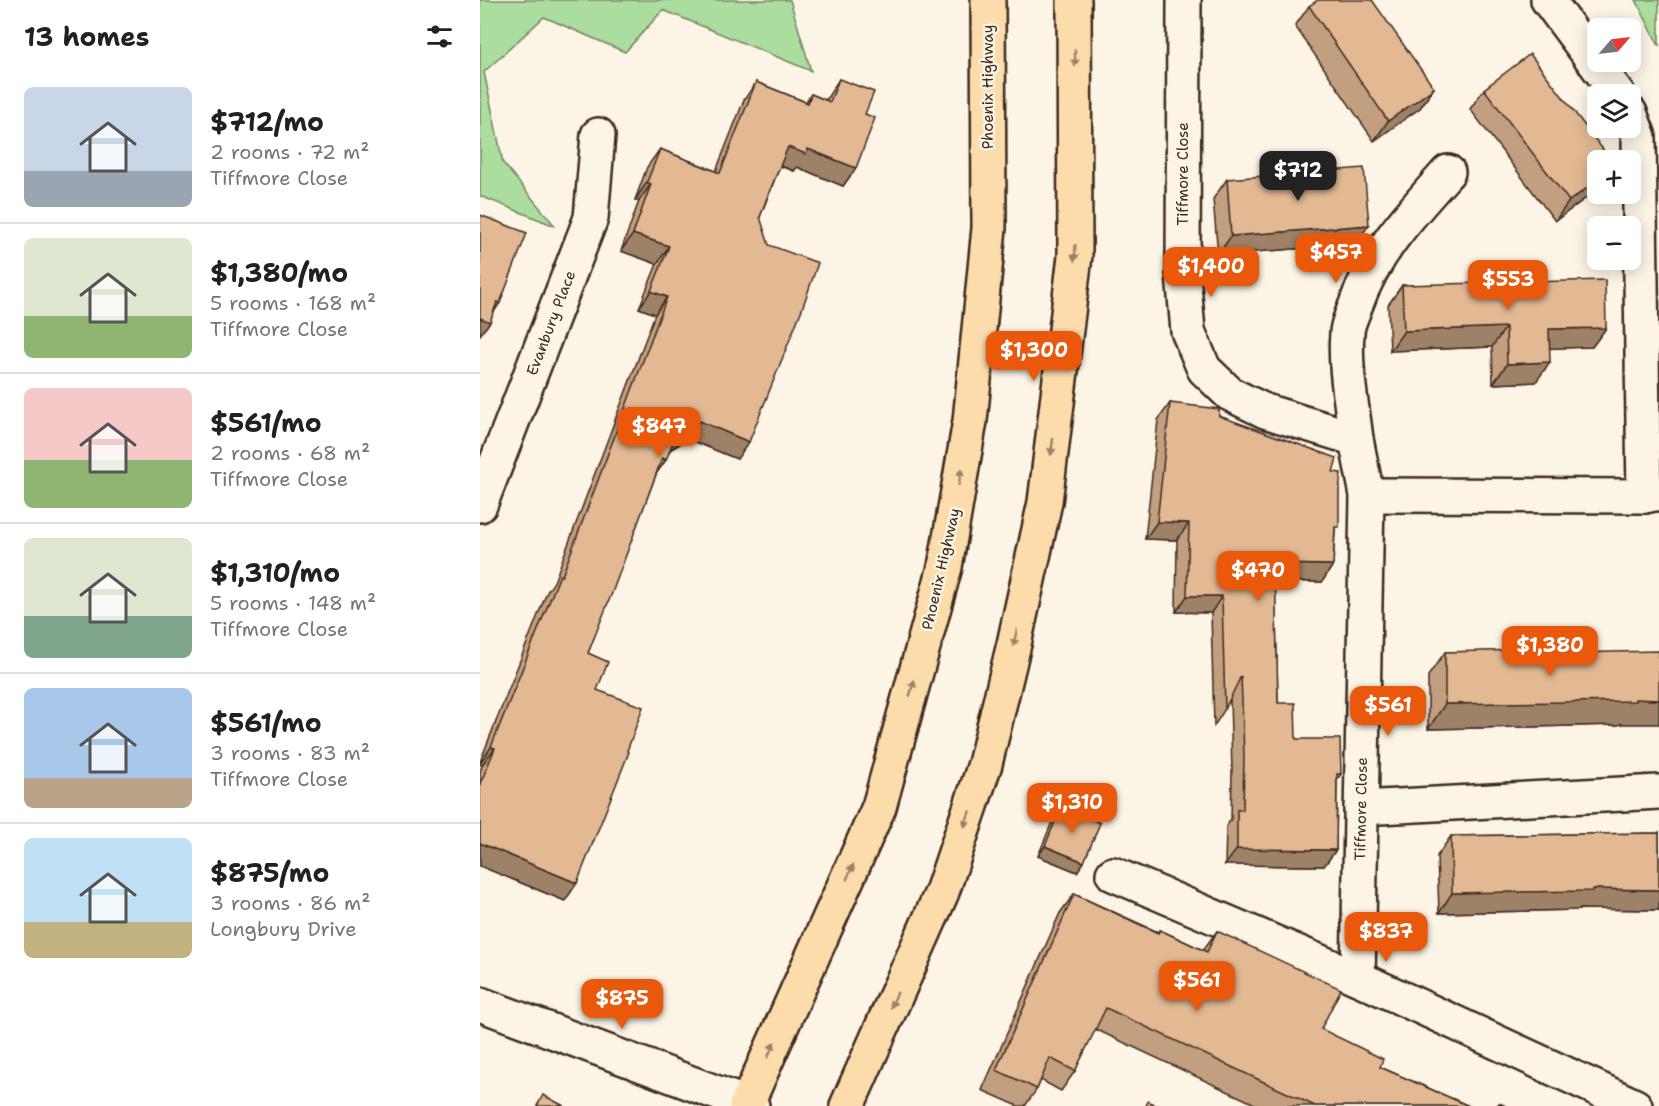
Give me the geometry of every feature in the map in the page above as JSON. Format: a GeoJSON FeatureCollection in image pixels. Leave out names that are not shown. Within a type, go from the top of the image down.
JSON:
{"type":"FeatureCollection","features":[{"type":"Feature","properties":{"kind":"main road","name":"Phoenix Highway"},"geometry":{"type":"LineString","coordinates":[[748,1105],[879,807],[945,567],[970,421],[988,228],[988,0]]}},
{"type":"Feature","properties":{"kind":"main road"},"geometry":{"type":"LineString","coordinates":[[847,1106],[942,892],[985,764],[1045,502],[1076,256],[1074,0]]}},
{"type":"Feature","properties":{"kind":"street","name":"Tiffmore Close"},"geometry":{"type":"LineString","coordinates":[[1184,0],[1183,273],[1188,331],[1204,369],[1230,394],[1265,411],[1356,439],[1366,495],[1358,978]]}},
{"type":"Feature","properties":{"kind":"street"},"geometry":{"type":"LineString","coordinates":[[1548,0],[1610,84]]}},
{"type":"Feature","properties":{"kind":"street","name":"Evanbury Place"},"geometry":{"type":"LineString","coordinates":[[480,505],[591,218],[598,135]]}},
{"type":"Feature","properties":{"kind":"street"},"geometry":{"type":"LineString","coordinates":[[1366,495],[1652,495],[1639,138]]}},
{"type":"Feature","properties":{"kind":"street"},"geometry":{"type":"LineString","coordinates":[[1356,439],[1347,358],[1347,331],[1359,295],[1375,262],[1399,226],[1448,172]]}},
{"type":"Feature","properties":{"kind":"street"},"geometry":{"type":"LineString","coordinates":[[1361,808],[1659,792]]}},
{"type":"Feature","properties":{"kind":"street"},"geometry":{"type":"LineString","coordinates":[[1113,874],[1358,978],[1635,1106]]}},
{"type":"Feature","properties":{"kind":"street"},"geometry":{"type":"LineString","coordinates":[[480,1004],[748,1105]]}},
{"type":"Feature","properties":{"kind":"green space"},"geometry":{"type":"Polygon","coordinates":[[[480,0],[790,0],[811,71],[663,10],[625,52],[544,17],[484,72],[503,163],[555,226],[480,196],[480,0]]]}},
{"type":"Feature","properties":{"kind":"green space"},"geometry":{"type":"Polygon","coordinates":[[[1636,0],[1659,0],[1659,46],[1636,0]]]}},
{"type":"Feature","properties":{"kind":"building"},"geometry":{"type":"Polygon","coordinates":[[[1318,0],[1372,0],[1434,88],[1388,121],[1309,6],[1318,0]]]}},
{"type":"Feature","properties":{"kind":"building"},"geometry":{"type":"Polygon","coordinates":[[[1530,54],[1587,129],[1587,138],[1594,138],[1603,150],[1587,150],[1587,188],[1569,201],[1484,89],[1530,54]]]}},
{"type":"Feature","properties":{"kind":"building"},"geometry":{"type":"Polygon","coordinates":[[[839,79],[874,92],[865,114],[875,118],[856,168],[808,149],[806,154],[788,147],[768,195],[760,217],[769,245],[818,263],[749,442],[700,421],[675,437],[666,460],[662,458],[588,653],[608,662],[597,690],[643,707],[627,751],[629,752],[577,883],[480,843],[480,785],[495,748],[491,747],[560,575],[562,576],[667,297],[651,291],[669,246],[633,234],[651,184],[647,182],[660,149],[720,173],[756,82],[808,103],[811,94],[830,102],[839,79]]]}},
{"type":"Feature","properties":{"kind":"building"},"geometry":{"type":"Polygon","coordinates":[[[1364,168],[1369,225],[1231,236],[1227,179],[1364,168]]]}},
{"type":"Feature","properties":{"kind":"building"},"geometry":{"type":"Polygon","coordinates":[[[480,215],[527,233],[500,303],[497,302],[490,322],[480,318],[480,215]]]}},
{"type":"Feature","properties":{"kind":"building"},"geometry":{"type":"Polygon","coordinates":[[[1605,280],[1606,328],[1549,329],[1550,362],[1507,364],[1506,327],[1404,331],[1402,285],[1605,280]]]}},
{"type":"Feature","properties":{"kind":"building"},"geometry":{"type":"Polygon","coordinates":[[[1170,403],[1219,409],[1219,416],[1337,458],[1333,472],[1341,473],[1339,527],[1335,527],[1333,565],[1275,564],[1278,703],[1295,703],[1296,739],[1340,739],[1341,774],[1337,774],[1336,850],[1237,849],[1237,810],[1243,810],[1244,754],[1241,676],[1225,709],[1222,596],[1187,596],[1189,523],[1157,522],[1170,403]]]}},
{"type":"Feature","properties":{"kind":"building"},"geometry":{"type":"Polygon","coordinates":[[[1521,650],[1521,654],[1659,651],[1659,700],[1445,704],[1445,652],[1521,650]]]}},
{"type":"Feature","properties":{"kind":"building"},"geometry":{"type":"Polygon","coordinates":[[[1061,807],[1100,823],[1084,862],[1045,846],[1061,807]]]}},
{"type":"Feature","properties":{"kind":"building"},"geometry":{"type":"Polygon","coordinates":[[[1659,833],[1659,890],[1593,889],[1593,891],[1452,893],[1451,836],[1659,833]]]}},
{"type":"Feature","properties":{"kind":"building"},"geometry":{"type":"Polygon","coordinates":[[[1074,894],[1158,933],[1160,930],[1207,952],[1217,931],[1341,989],[1321,1029],[1383,1059],[1380,1067],[1469,1106],[1315,1106],[1106,1008],[1075,1071],[1050,1058],[1037,1089],[996,1070],[1074,894]]]}},
{"type":"Feature","properties":{"kind":"building"},"geometry":{"type":"Polygon","coordinates":[[[543,1095],[564,1106],[537,1106],[543,1095]]]}},
{"type":"Feature","properties":{"kind":"building"},"geometry":{"type":"Polygon","coordinates":[[[1148,1101],[1157,1106],[1146,1106],[1148,1101]]]}}]}
